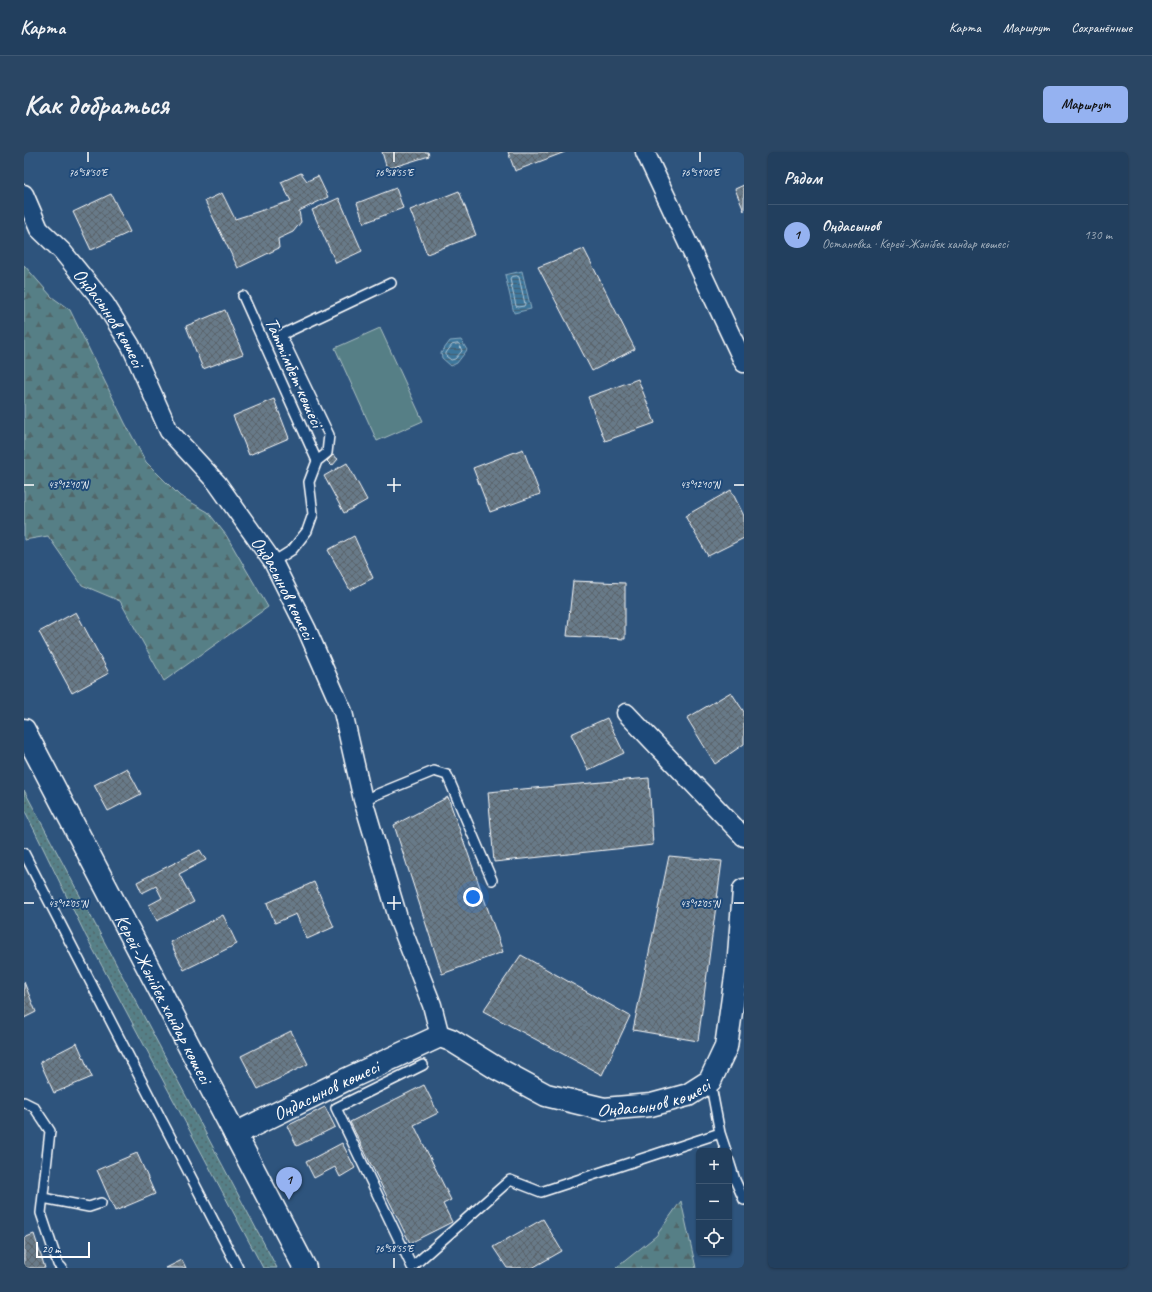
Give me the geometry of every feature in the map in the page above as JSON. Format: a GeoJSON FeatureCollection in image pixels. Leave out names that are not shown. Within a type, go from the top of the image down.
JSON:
{"type":"FeatureCollection","features":[{"type":"Feature","properties":{"kind":"street"},"geometry":{"type":"LineString","coordinates":[[645,152],[744,363]]}},
{"type":"Feature","properties":{"kind":"street","name":"Оңдасынов көшесі"},"geometry":{"type":"LineString","coordinates":[[24,194],[39,230],[62,251],[109,310],[131,346],[169,431],[217,483],[273,562],[307,630],[343,712],[363,800],[399,921],[432,1005],[440,1036]]}},
{"type":"Feature","properties":{"kind":"street"},"geometry":{"type":"LineString","coordinates":[[626,713],[744,837]]}},
{"type":"Feature","properties":{"kind":"street","name":"Керей-Жәнібек хандар көшесі"},"geometry":{"type":"LineString","coordinates":[[24,730],[305,1268]]}},
{"type":"Feature","properties":{"kind":"street","name":"Оңдасынов көшесі"},"geometry":{"type":"LineString","coordinates":[[235,1134],[345,1080],[440,1036],[451,1040],[496,1068],[546,1096],[604,1109],[651,1104],[688,1096],[710,1081],[726,1047],[739,955],[744,890]]}},
{"type":"Feature","properties":{"kind":"lane","name":"Таттімбет көшесі"},"geometry":{"type":"LineString","coordinates":[[273,562],[292,550],[307,531],[313,514],[309,482],[317,461],[326,453],[329,435],[281,335],[392,283]]}},
{"type":"Feature","properties":{"kind":"lane","name":"Таттімбет көшесі"},"geometry":{"type":"LineString","coordinates":[[243,296],[317,461]]}},
{"type":"Feature","properties":{"kind":"lane"},"geometry":{"type":"LineString","coordinates":[[363,800],[434,771],[447,775],[492,880]]}},
{"type":"Feature","properties":{"kind":"lane"},"geometry":{"type":"LineString","coordinates":[[24,853],[238,1268]]}},
{"type":"Feature","properties":{"kind":"lane"},"geometry":{"type":"LineString","coordinates":[[423,1065],[336,1108],[412,1267],[510,1180],[541,1192],[720,1133]]}},
{"type":"Feature","properties":{"kind":"lane"},"geometry":{"type":"LineString","coordinates":[[710,1081],[720,1133],[725,1148]]}},
{"type":"Feature","properties":{"kind":"lane"},"geometry":{"type":"LineString","coordinates":[[24,1102],[34,1107],[50,1131],[41,1213],[58,1264],[62,1268]]}},
{"type":"Feature","properties":{"kind":"lane"},"geometry":{"type":"LineString","coordinates":[[732,1170],[744,1200]]}},
{"type":"Feature","properties":{"kind":"lane"},"geometry":{"type":"LineString","coordinates":[[43,1198],[89,1207],[101,1203]]}},
{"type":"Feature","properties":{"kind":"green space"},"geometry":{"type":"Polygon","coordinates":[[[24,265],[52,297],[70,310],[125,423],[146,462],[180,496],[208,512],[226,535],[268,607],[164,681],[120,601],[82,585],[48,536],[24,540],[24,265]]]}},
{"type":"Feature","properties":{"kind":"green space"},"geometry":{"type":"Polygon","coordinates":[[[380,328],[423,421],[377,441],[335,348],[380,328]]]}},
{"type":"Feature","properties":{"kind":"green space"},"geometry":{"type":"Polygon","coordinates":[[[24,790],[277,1268],[263,1268],[86,936],[24,809],[24,790]]]}},
{"type":"Feature","properties":{"kind":"green space"},"geometry":{"type":"Polygon","coordinates":[[[681,1201],[696,1268],[616,1268],[656,1236],[681,1201]]]}},
{"type":"Feature","properties":{"kind":"water"},"geometry":{"type":"Polygon","coordinates":[[[522,271],[531,309],[514,313],[505,275],[522,271]]]}},
{"type":"Feature","properties":{"kind":"water"},"geometry":{"type":"Polygon","coordinates":[[[461,340],[467,350],[457,363],[451,366],[442,358],[441,353],[450,341],[461,340]]]}},
{"type":"Feature","properties":{"kind":"building"},"geometry":{"type":"Polygon","coordinates":[[[382,152],[428,152],[429,156],[387,169],[382,152]]]}},
{"type":"Feature","properties":{"kind":"building"},"geometry":{"type":"Polygon","coordinates":[[[508,152],[565,152],[515,171],[508,152]]]}},
{"type":"Feature","properties":{"kind":"building"},"geometry":{"type":"Polygon","coordinates":[[[301,173],[307,181],[318,176],[328,197],[299,211],[301,222],[293,232],[278,239],[279,248],[238,268],[205,201],[222,193],[235,219],[291,201],[281,182],[301,173]]]}},
{"type":"Feature","properties":{"kind":"building"},"geometry":{"type":"Polygon","coordinates":[[[744,185],[744,211],[735,189],[744,185]]]}},
{"type":"Feature","properties":{"kind":"building"},"geometry":{"type":"Polygon","coordinates":[[[396,188],[403,208],[364,223],[357,203],[396,188]]]}},
{"type":"Feature","properties":{"kind":"building"},"geometry":{"type":"Polygon","coordinates":[[[459,191],[476,235],[427,254],[410,210],[459,191]]]}},
{"type":"Feature","properties":{"kind":"building"},"geometry":{"type":"Polygon","coordinates":[[[111,194],[130,232],[91,250],[73,212],[111,194]]]}},
{"type":"Feature","properties":{"kind":"building"},"geometry":{"type":"Polygon","coordinates":[[[339,198],[362,251],[336,263],[312,210],[339,198]]]}},
{"type":"Feature","properties":{"kind":"building"},"geometry":{"type":"Polygon","coordinates":[[[584,249],[635,349],[592,371],[538,267],[584,249]]]}},
{"type":"Feature","properties":{"kind":"building"},"geometry":{"type":"Polygon","coordinates":[[[225,310],[243,354],[203,369],[186,326],[225,310]]]}},
{"type":"Feature","properties":{"kind":"building"},"geometry":{"type":"Polygon","coordinates":[[[638,379],[655,423],[605,441],[588,397],[638,379]]]}},
{"type":"Feature","properties":{"kind":"building"},"geometry":{"type":"Polygon","coordinates":[[[274,399],[289,438],[249,455],[233,416],[274,399]]]}},
{"type":"Feature","properties":{"kind":"building"},"geometry":{"type":"Polygon","coordinates":[[[523,449],[540,494],[490,512],[473,468],[523,449]]]}},
{"type":"Feature","properties":{"kind":"building"},"geometry":{"type":"Polygon","coordinates":[[[333,455],[338,459],[332,466],[327,461],[333,455]]]}},
{"type":"Feature","properties":{"kind":"building"},"geometry":{"type":"Polygon","coordinates":[[[347,463],[367,500],[344,513],[324,476],[347,463]]]}},
{"type":"Feature","properties":{"kind":"building"},"geometry":{"type":"Polygon","coordinates":[[[731,490],[744,516],[744,538],[708,556],[685,516],[731,490]]]}},
{"type":"Feature","properties":{"kind":"building"},"geometry":{"type":"Polygon","coordinates":[[[354,536],[373,578],[350,590],[328,550],[354,536]]]}},
{"type":"Feature","properties":{"kind":"building"},"geometry":{"type":"Polygon","coordinates":[[[573,581],[625,583],[625,639],[567,636],[573,581]]]}},
{"type":"Feature","properties":{"kind":"building"},"geometry":{"type":"Polygon","coordinates":[[[76,612],[109,673],[72,693],[39,632],[76,612]]]}},
{"type":"Feature","properties":{"kind":"building"},"geometry":{"type":"Polygon","coordinates":[[[731,692],[744,712],[744,744],[715,764],[687,718],[731,692]]]}},
{"type":"Feature","properties":{"kind":"building"},"geometry":{"type":"Polygon","coordinates":[[[607,718],[624,753],[588,770],[571,734],[607,718]]]}},
{"type":"Feature","properties":{"kind":"building"},"geometry":{"type":"Polygon","coordinates":[[[127,768],[141,794],[108,811],[94,785],[127,768]]]}},
{"type":"Feature","properties":{"kind":"building"},"geometry":{"type":"Polygon","coordinates":[[[649,778],[653,845],[494,862],[488,792],[649,778]]]}},
{"type":"Feature","properties":{"kind":"building"},"geometry":{"type":"Polygon","coordinates":[[[448,797],[503,952],[442,974],[394,825],[448,797]]]}},
{"type":"Feature","properties":{"kind":"building"},"geometry":{"type":"Polygon","coordinates":[[[200,850],[206,860],[179,874],[194,902],[157,921],[149,905],[162,898],[156,886],[142,893],[137,882],[200,850]]]}},
{"type":"Feature","properties":{"kind":"building"},"geometry":{"type":"Polygon","coordinates":[[[669,856],[722,861],[698,1041],[633,1030],[669,856]]]}},
{"type":"Feature","properties":{"kind":"building"},"geometry":{"type":"Polygon","coordinates":[[[314,882],[334,927],[307,939],[296,914],[275,923],[267,903],[314,882]]]}},
{"type":"Feature","properties":{"kind":"building"},"geometry":{"type":"Polygon","coordinates":[[[223,915],[237,944],[184,970],[170,942],[223,915]]]}},
{"type":"Feature","properties":{"kind":"building"},"geometry":{"type":"Polygon","coordinates":[[[521,955],[630,1016],[602,1075],[483,1011],[521,955]]]}},
{"type":"Feature","properties":{"kind":"building"},"geometry":{"type":"Polygon","coordinates":[[[24,982],[36,1012],[24,1018],[24,982]]]}},
{"type":"Feature","properties":{"kind":"building"},"geometry":{"type":"Polygon","coordinates":[[[291,1031],[308,1064],[258,1089],[241,1056],[291,1031]]]}},
{"type":"Feature","properties":{"kind":"building"},"geometry":{"type":"Polygon","coordinates":[[[77,1043],[92,1077],[54,1093],[40,1062],[77,1043]]]}},
{"type":"Feature","properties":{"kind":"building"},"geometry":{"type":"Polygon","coordinates":[[[424,1085],[438,1113],[414,1125],[451,1200],[443,1204],[452,1222],[410,1243],[350,1122],[424,1085]]]}},
{"type":"Feature","properties":{"kind":"building"},"geometry":{"type":"Polygon","coordinates":[[[325,1107],[335,1127],[297,1146],[287,1126],[325,1107]]]}},
{"type":"Feature","properties":{"kind":"building"},"geometry":{"type":"Polygon","coordinates":[[[342,1143],[355,1168],[340,1177],[335,1167],[314,1178],[306,1162],[342,1143]]]}},
{"type":"Feature","properties":{"kind":"building"},"geometry":{"type":"Polygon","coordinates":[[[137,1153],[155,1194],[115,1211],[97,1170],[137,1153]]]}},
{"type":"Feature","properties":{"kind":"building"},"geometry":{"type":"Polygon","coordinates":[[[543,1219],[562,1251],[532,1268],[507,1268],[493,1247],[543,1219]]]}},
{"type":"Feature","properties":{"kind":"building"},"geometry":{"type":"Polygon","coordinates":[[[34,1234],[45,1268],[24,1268],[24,1238],[34,1234]]]}},
{"type":"Feature","properties":{"kind":"building"},"geometry":{"type":"Polygon","coordinates":[[[182,1260],[186,1268],[166,1268],[182,1260]]]}},
{"type":"Feature","properties":{"kind":"place","name":"Оңдасынов"},"geometry":{"type":"Point","coordinates":[289,1200]}}]}
